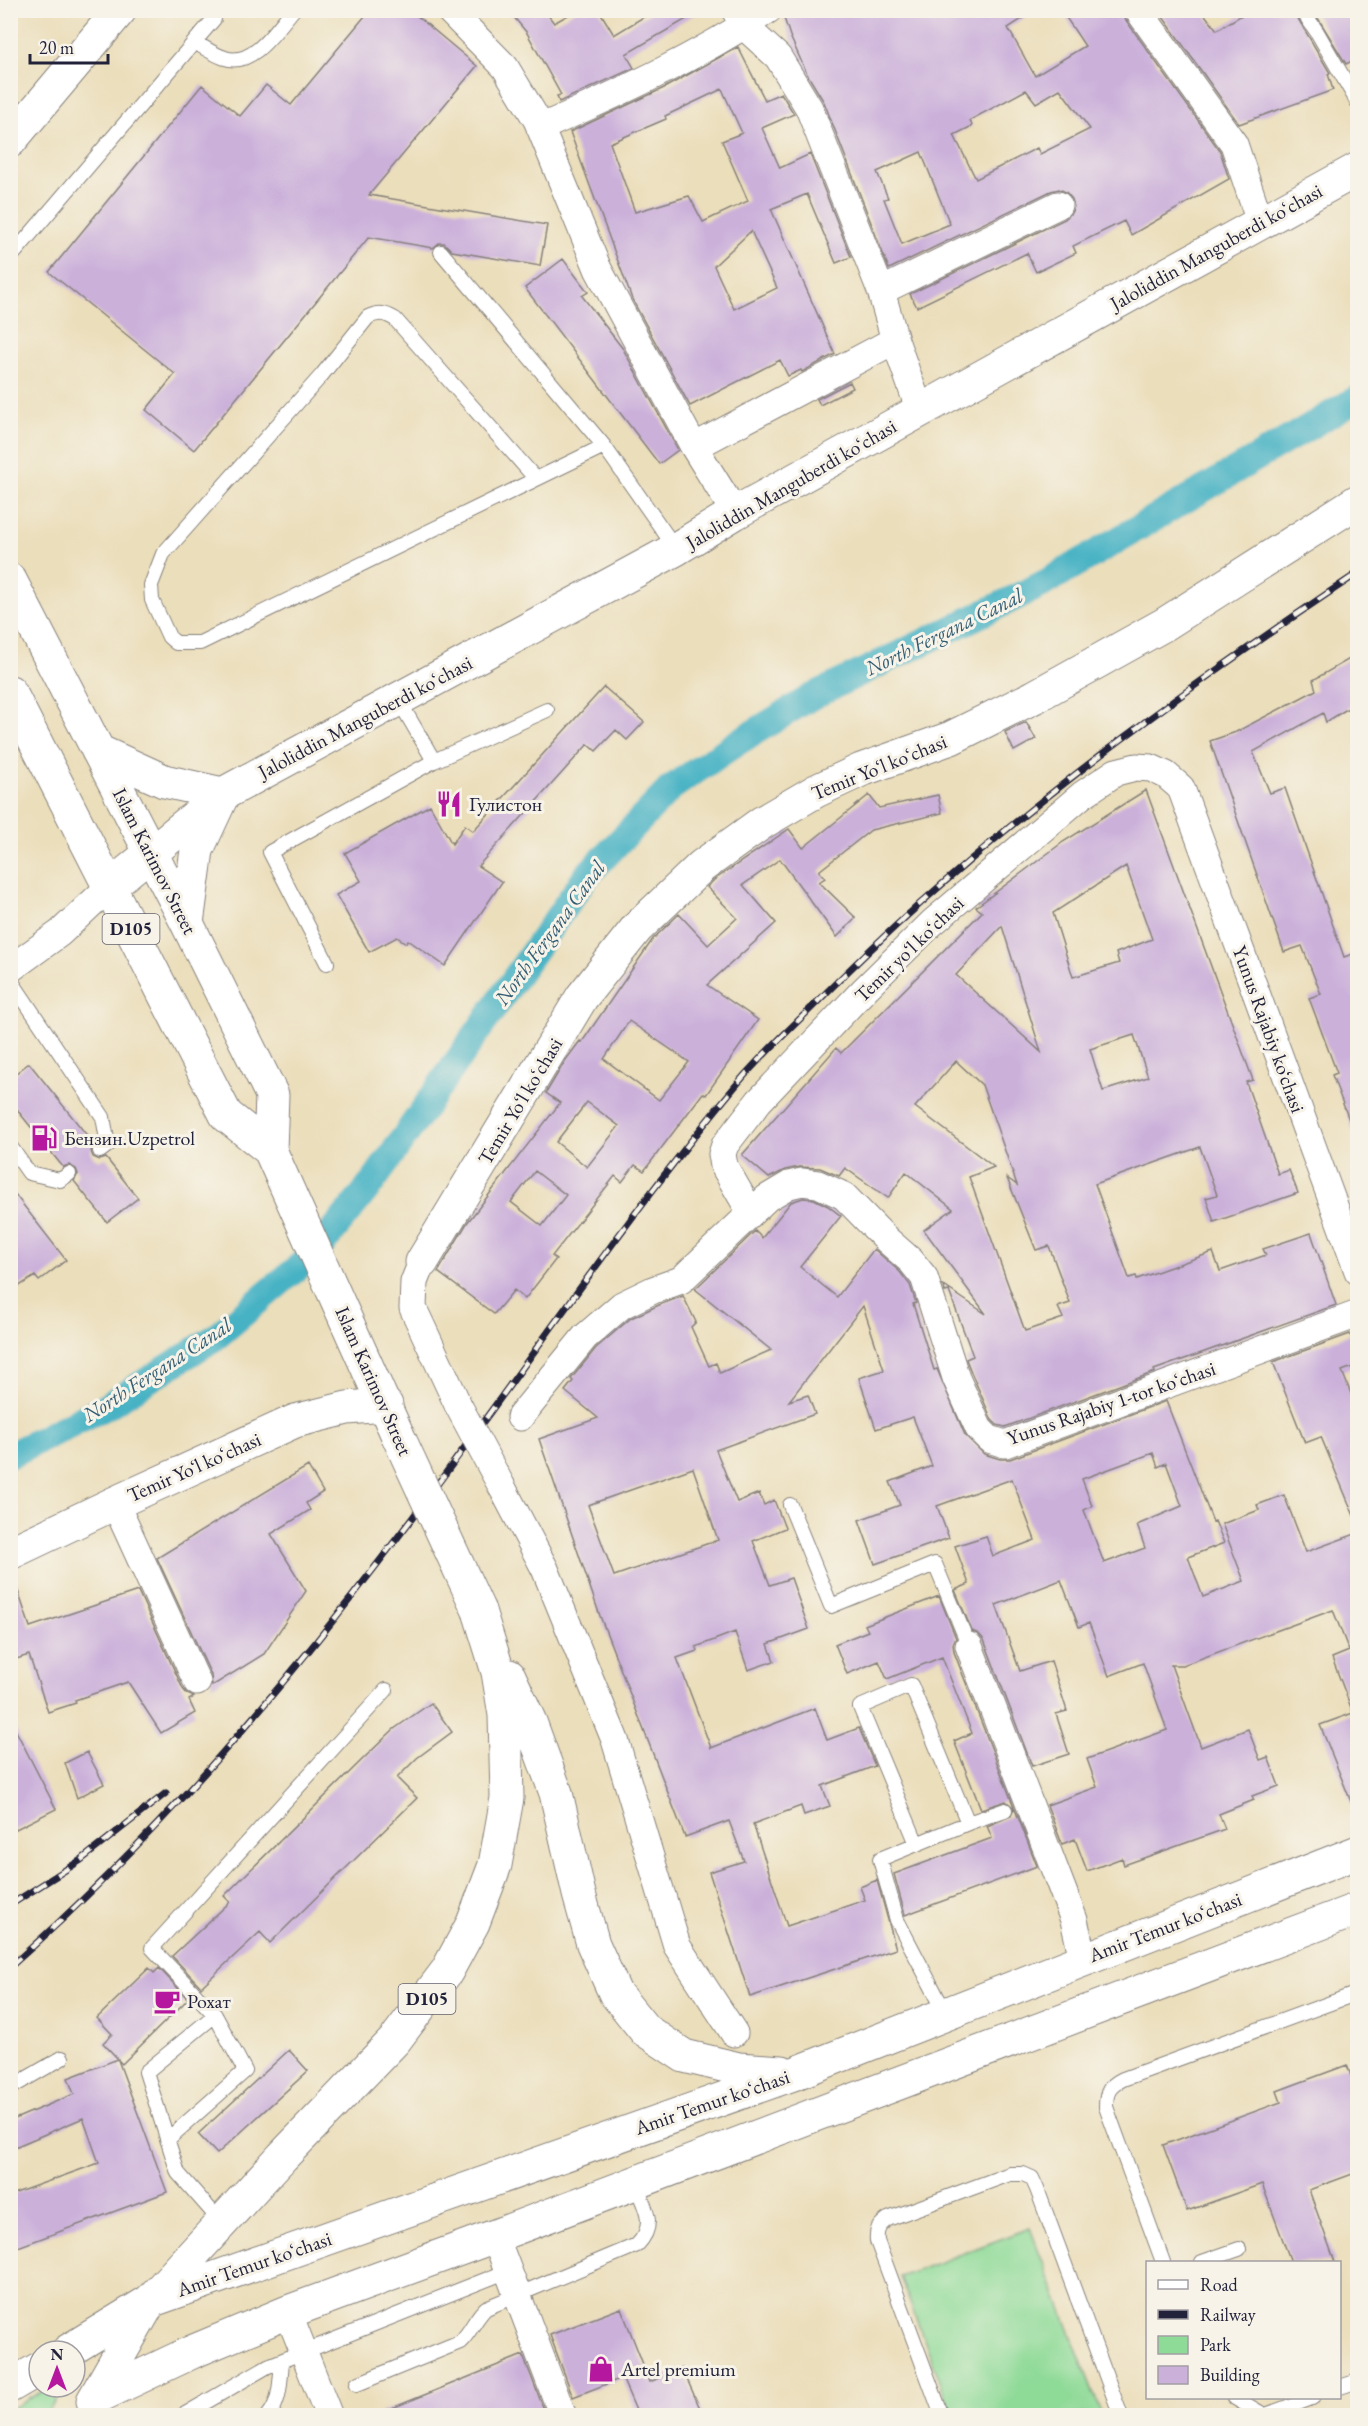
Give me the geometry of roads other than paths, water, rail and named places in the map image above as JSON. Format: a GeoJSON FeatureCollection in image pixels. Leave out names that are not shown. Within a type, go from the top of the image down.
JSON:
{"type":"FeatureCollection","features":[{"type":"Feature","properties":{"kind":"main road"},"geometry":{"type":"LineString","coordinates":[[10,141],[120,10]]}},
{"type":"Feature","properties":{"kind":"main road","name":"Jaloliddin Manguberdi koʻchasi"},"geometry":{"type":"LineString","coordinates":[[110,887],[223,794],[676,549],[735,513],[1358,169]]}},
{"type":"Feature","properties":{"kind":"main road","name":"Temir Yoʻl koʻchasi"},"geometry":{"type":"LineString","coordinates":[[423,1262],[582,997],[637,928],[702,866],[763,822],[816,791],[861,770],[951,738],[1034,698],[1165,624],[1358,501]]}},
{"type":"Feature","properties":{"kind":"main road","name":"Islam Karimov Street"},"geometry":{"type":"LineString","coordinates":[[10,580],[187,922],[272,1095],[270,1150],[479,1611]]}},
{"type":"Feature","properties":{"kind":"main road","name":"Islam Karimov Street"},"geometry":{"type":"LineString","coordinates":[[10,692],[226,1115],[270,1150]]}},
{"type":"Feature","properties":{"kind":"main road"},"geometry":{"type":"LineString","coordinates":[[98,751],[164,781],[223,794],[197,850],[187,922]]}},
{"type":"Feature","properties":{"kind":"main road","name":"Temir Yoʻl koʻchasi"},"geometry":{"type":"LineString","coordinates":[[10,1553],[295,1421],[347,1408],[386,1405]]}},
{"type":"Feature","properties":{"kind":"main road","name":"D105"},"geometry":{"type":"LineString","coordinates":[[479,1611],[530,1722],[556,1792],[593,1944],[615,1993],[645,2030],[684,2056],[740,2069],[796,2073]]}},
{"type":"Feature","properties":{"kind":"main road","name":"D105"},"geometry":{"type":"LineString","coordinates":[[89,2407],[150,2301],[395,2040],[447,1971],[485,1895],[502,1836],[507,1798],[507,1762],[505,1715],[498,1672],[479,1611]]}},
{"type":"Feature","properties":{"kind":"main road","name":"Amir Temur koʻchasi"},"geometry":{"type":"LineString","coordinates":[[87,2339],[150,2301],[796,2073],[1358,1852]]}},
{"type":"Feature","properties":{"kind":"main road"},"geometry":{"type":"LineString","coordinates":[[89,2407],[192,2352],[288,2312],[495,2236],[1358,1909]]}},
{"type":"Feature","properties":{"kind":"main road"},"geometry":{"type":"LineString","coordinates":[[10,2386],[27,2376]]}},
{"type":"Feature","properties":{"kind":"street"},"geometry":{"type":"LineString","coordinates":[[449,10],[505,66],[540,128],[598,268],[694,447],[735,513]]}},
{"type":"Feature","properties":{"kind":"street"},"geometry":{"type":"LineString","coordinates":[[540,128],[645,82],[739,18],[768,10]]}},
{"type":"Feature","properties":{"kind":"street"},"geometry":{"type":"LineString","coordinates":[[1138,10],[1234,144],[1260,222]]}},
{"type":"Feature","properties":{"kind":"street"},"geometry":{"type":"LineString","coordinates":[[739,18],[778,57],[809,108],[881,291],[895,340],[920,411]]}},
{"type":"Feature","properties":{"kind":"street"},"geometry":{"type":"LineString","coordinates":[[881,291],[1058,205]]}},
{"type":"Feature","properties":{"kind":"street"},"geometry":{"type":"LineString","coordinates":[[694,447],[895,340]]}},
{"type":"Feature","properties":{"kind":"street","name":"Temir yoʻl koʻchasi"},"geometry":{"type":"LineString","coordinates":[[751,1213],[724,1166],[722,1154],[725,1145],[766,1093],[932,923],[1082,795],[1116,772],[1136,767],[1150,768],[1166,775],[1180,788]]}},
{"type":"Feature","properties":{"kind":"street","name":"Yunus Rajabiy ko‘chasi"},"geometry":{"type":"LineString","coordinates":[[1180,788],[1358,1271]]}},
{"type":"Feature","properties":{"kind":"street"},"geometry":{"type":"LineString","coordinates":[[10,969],[60,933],[110,887]]}},
{"type":"Feature","properties":{"kind":"street","name":"Yunus Rajabiy 1-tor koʻchasi"},"geometry":{"type":"LineString","coordinates":[[520,1417],[585,1337],[622,1305],[681,1280],[767,1198],[789,1185],[802,1182],[818,1184],[844,1196],[911,1261],[924,1277],[956,1378],[979,1428],[989,1439],[1005,1444],[1358,1314]]}},
{"type":"Feature","properties":{"kind":"street"},"geometry":{"type":"LineString","coordinates":[[423,1262],[414,1282],[413,1308],[458,1406],[545,1569],[615,1740],[677,1946],[734,2033]]}},
{"type":"Feature","properties":{"kind":"street"},"geometry":{"type":"LineString","coordinates":[[115,1503],[196,1682]]}},
{"type":"Feature","properties":{"kind":"street"},"geometry":{"type":"LineString","coordinates":[[969,1646],[1074,1920],[1083,1959]]}},
{"type":"Feature","properties":{"kind":"street"},"geometry":{"type":"LineString","coordinates":[[495,2236],[563,2415]]}},
{"type":"Feature","properties":{"kind":"street"},"geometry":{"type":"LineString","coordinates":[[288,2312],[293,2356],[329,2415]]}},
{"type":"Feature","properties":{"kind":"lane"},"geometry":{"type":"LineString","coordinates":[[196,43],[225,58],[236,60],[251,56],[294,10]]}},
{"type":"Feature","properties":{"kind":"lane"},"geometry":{"type":"LineString","coordinates":[[1302,10],[1358,103]]}},
{"type":"Feature","properties":{"kind":"lane"},"geometry":{"type":"LineString","coordinates":[[10,258],[196,43],[214,19]]}},
{"type":"Feature","properties":{"kind":"lane"},"geometry":{"type":"LineString","coordinates":[[441,252],[604,446],[676,549]]}},
{"type":"Feature","properties":{"kind":"lane"},"geometry":{"type":"LineString","coordinates":[[536,479],[395,319],[387,314],[377,313],[368,317],[321,376],[163,554],[151,585],[152,600],[169,637],[176,643],[201,643],[604,446]]}},
{"type":"Feature","properties":{"kind":"lane"},"geometry":{"type":"LineString","coordinates":[[398,699],[434,761]]}},
{"type":"Feature","properties":{"kind":"lane"},"geometry":{"type":"LineString","coordinates":[[327,963],[270,852],[434,761],[547,710]]}},
{"type":"Feature","properties":{"kind":"lane"},"geometry":{"type":"LineString","coordinates":[[10,980],[103,1117],[108,1145],[100,1151]]}},
{"type":"Feature","properties":{"kind":"lane"},"geometry":{"type":"LineString","coordinates":[[10,1146],[29,1173],[60,1180],[69,1174]]}},
{"type":"Feature","properties":{"kind":"lane"},"geometry":{"type":"LineString","coordinates":[[790,1505],[831,1606],[935,1563],[969,1646]]}},
{"type":"Feature","properties":{"kind":"lane"},"geometry":{"type":"LineString","coordinates":[[917,1844],[860,1707],[911,1685],[968,1823]]}},
{"type":"Feature","properties":{"kind":"lane"},"geometry":{"type":"LineString","coordinates":[[168,2140],[245,2071],[215,2015],[152,1948],[386,1690]]}},
{"type":"Feature","properties":{"kind":"lane"},"geometry":{"type":"LineString","coordinates":[[946,2014],[897,1920],[880,1859],[1005,1810]]}},
{"type":"Feature","properties":{"kind":"lane"},"geometry":{"type":"LineString","coordinates":[[1163,2261],[1106,2107],[1106,2094],[1112,2085],[1358,1993]]}},
{"type":"Feature","properties":{"kind":"lane"},"geometry":{"type":"LineString","coordinates":[[215,2015],[146,2072],[178,2173],[222,2223]]}},
{"type":"Feature","properties":{"kind":"lane"},"geometry":{"type":"LineString","coordinates":[[10,2088],[62,2058]]}},
{"type":"Feature","properties":{"kind":"lane"},"geometry":{"type":"LineString","coordinates":[[942,2415],[877,2241],[876,2232],[879,2225],[888,2219],[1010,2174],[1023,2174],[1032,2178],[1121,2415]]}},
{"type":"Feature","properties":{"kind":"lane"},"geometry":{"type":"LineString","coordinates":[[182,2415],[268,2366],[293,2356],[513,2283],[637,2245],[646,2236],[649,2225],[635,2183]]}},
{"type":"Feature","properties":{"kind":"lane"},"geometry":{"type":"LineString","coordinates":[[1205,2261],[1239,2249]]}},
{"type":"Feature","properties":{"kind":"lane"},"geometry":{"type":"LineString","coordinates":[[357,2384],[460,2342],[467,2336],[477,2316],[513,2283]]}},
{"type":"Feature","properties":{"kind":"lane"},"geometry":{"type":"LineString","coordinates":[[268,2415],[275,2408],[293,2356]]}},
{"type":"Feature","properties":{"kind":"lane"},"geometry":{"type":"LineString","coordinates":[[1341,2387],[1358,2381]]}},
{"type":"Feature","properties":{"kind":"lane"},"geometry":{"type":"LineString","coordinates":[[1238,2399],[1264,2415],[1307,2399]]}},
{"type":"Feature","properties":{"kind":"waterway","name":"North Fergana Canal"},"geometry":{"type":"LineString","coordinates":[[10,1455],[107,1406],[216,1337],[316,1252],[372,1183],[587,875],[671,788],[735,744],[813,696],[1043,584],[1358,398]]}},
{"type":"Feature","properties":{"kind":"railway"},"geometry":{"type":"LineString","coordinates":[[10,1967],[62,1920],[160,1821],[254,1717],[298,1664],[385,1554],[647,1198],[738,1083],[759,1060],[888,933],[1016,822],[1150,718],[1358,573]]}},
{"type":"Feature","properties":{"kind":"railway"},"geometry":{"type":"LineString","coordinates":[[10,1905],[81,1860],[166,1793]]}},
{"type":"Feature","properties":{"kind":"place","name":"Гулистон"},"geometry":{"type":"Point","coordinates":[449,804]}},
{"type":"Feature","properties":{"kind":"place","name":"Бензин.Uzpetrol"},"geometry":{"type":"Point","coordinates":[44,1138]}},
{"type":"Feature","properties":{"kind":"place","name":"Рохат"},"geometry":{"type":"Point","coordinates":[167,2001]}},
{"type":"Feature","properties":{"kind":"place","name":"Artel premium"},"geometry":{"type":"Point","coordinates":[601,2369]}}]}
